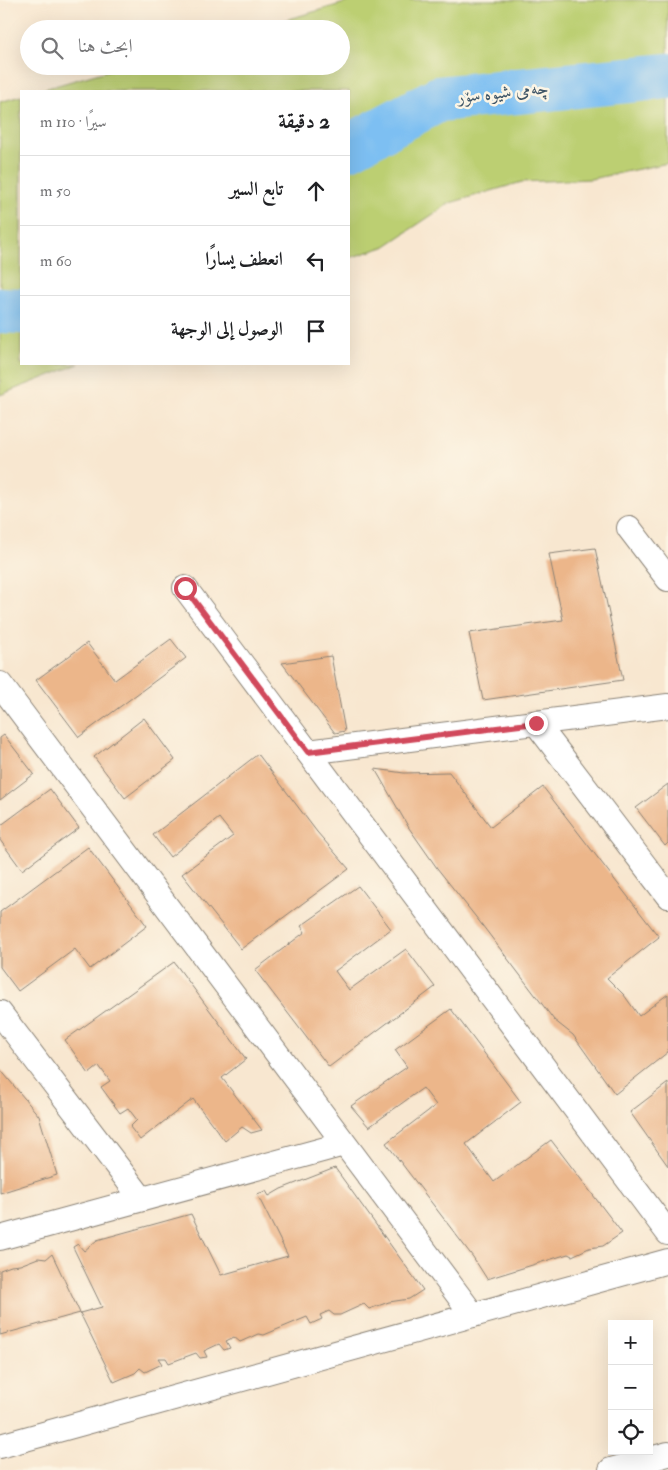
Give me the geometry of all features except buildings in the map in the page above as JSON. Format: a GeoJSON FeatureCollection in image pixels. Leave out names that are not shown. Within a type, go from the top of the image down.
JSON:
{"type":"FeatureCollection","features":[{"type":"Feature","properties":{"kind":"street"},"geometry":{"type":"LineString","coordinates":[[629,528],[668,579]]}},
{"type":"Feature","properties":{"kind":"street"},"geometry":{"type":"LineString","coordinates":[[185,588],[668,1233]]}},
{"type":"Feature","properties":{"kind":"street"},"geometry":{"type":"LineString","coordinates":[[0,684],[473,1315]]}},
{"type":"Feature","properties":{"kind":"street"},"geometry":{"type":"LineString","coordinates":[[308,752],[668,706]]}},
{"type":"Feature","properties":{"kind":"street"},"geometry":{"type":"LineString","coordinates":[[536,723],[668,896]]}},
{"type":"Feature","properties":{"kind":"street"},"geometry":{"type":"LineString","coordinates":[[0,1013],[8,1037],[142,1199]]}},
{"type":"Feature","properties":{"kind":"street"},"geometry":{"type":"LineString","coordinates":[[0,1238],[344,1144]]}},
{"type":"Feature","properties":{"kind":"street"},"geometry":{"type":"LineString","coordinates":[[0,1446],[668,1262]]}},
{"type":"Feature","properties":{"kind":"street"},"geometry":{"type":"LineString","coordinates":[[611,1470],[668,1454]]}},
{"type":"Feature","properties":{"kind":"green space"},"geometry":{"type":"Polygon","coordinates":[[[355,0],[668,0],[668,163],[591,179],[522,182],[450,203],[384,247],[350,258],[350,90],[40,90],[93,75],[350,75],[350,20],[285,20],[355,0]]]}},
{"type":"Feature","properties":{"kind":"green space"},"geometry":{"type":"Polygon","coordinates":[[[20,96],[20,365],[76,365],[0,395],[0,102],[20,96]]]}},
{"type":"Feature","properties":{"kind":"waterway","name":"چەمی شیوە سۆر"},"geometry":{"type":"LineString","coordinates":[[350,146],[439,99],[668,76]]}},
{"type":"Feature","properties":{"kind":"waterway","name":"چەمی شیوە سۆر"},"geometry":{"type":"LineString","coordinates":[[0,310],[20,311]]}},
{"type":"Feature","properties":{"kind":"route"},"geometry":{"type":"LineString","coordinates":[[185,588],[308,752],[536,723]]}}]}
